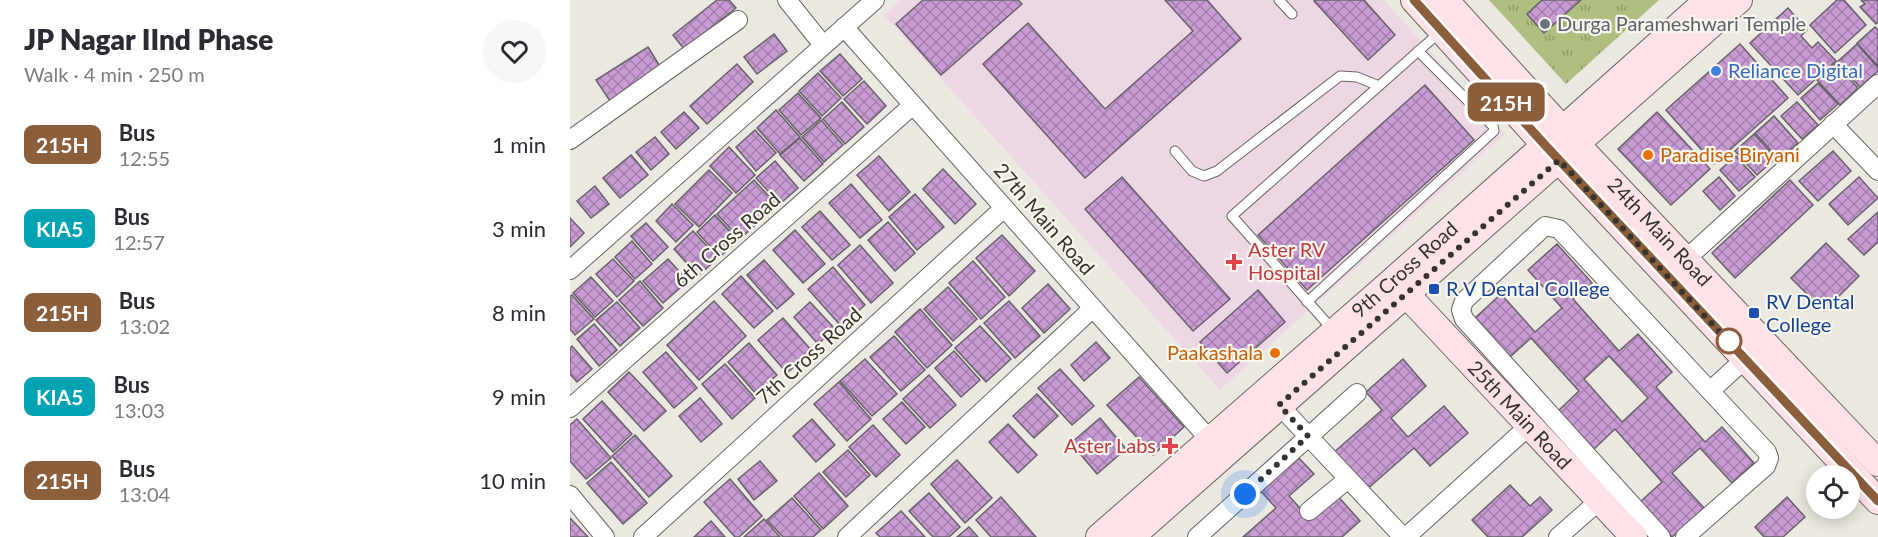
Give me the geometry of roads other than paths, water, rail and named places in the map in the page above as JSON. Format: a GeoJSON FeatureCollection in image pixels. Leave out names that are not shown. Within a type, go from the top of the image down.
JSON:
{"type":"FeatureCollection","features":[{"type":"Feature","properties":{"kind":"main road","name":"24th Main Road"},"geometry":{"type":"LineString","coordinates":[[1414,0],[1442,31],[1560,145],[1685,260],[1878,463]]}},
{"type":"Feature","properties":{"kind":"main road","name":"24th Main Road"},"geometry":{"type":"LineString","coordinates":[[1445,0],[1560,145],[1746,359],[1878,501]]}},
{"type":"Feature","properties":{"kind":"main road","name":"9th Cross Road"},"geometry":{"type":"LineString","coordinates":[[1100,537],[1217,448],[1279,405],[1406,294],[1708,0]]}},
{"type":"Feature","properties":{"kind":"main road","name":"9th Cross Road"},"geometry":{"type":"LineString","coordinates":[[1131,537],[1334,332],[1739,0]]}},
{"type":"Feature","properties":{"kind":"main road","name":"25th Main Road"},"geometry":{"type":"LineString","coordinates":[[1406,294],[1518,397],[1530,426],[1634,537]]}},
{"type":"Feature","properties":{"kind":"street"},"geometry":{"type":"LineString","coordinates":[[787,0],[823,45]]}},
{"type":"Feature","properties":{"kind":"street"},"geometry":{"type":"LineString","coordinates":[[570,270],[874,0]]}},
{"type":"Feature","properties":{"kind":"street"},"geometry":{"type":"LineString","coordinates":[[570,140],[738,20]]}},
{"type":"Feature","properties":{"kind":"street","name":"27th Main Road"},"geometry":{"type":"LineString","coordinates":[[844,27],[1217,448]]}},
{"type":"Feature","properties":{"kind":"street"},"geometry":{"type":"LineString","coordinates":[[1685,260],[1878,84]]}},
{"type":"Feature","properties":{"kind":"street","name":"6th Cross Road"},"geometry":{"type":"LineString","coordinates":[[570,408],[913,105]]}},
{"type":"Feature","properties":{"kind":"street"},"geometry":{"type":"LineString","coordinates":[[1833,124],[1878,171]]}},
{"type":"Feature","properties":{"kind":"street","name":"7th Cross Road"},"geometry":{"type":"LineString","coordinates":[[644,537],[1004,208]]}},
{"type":"Feature","properties":{"kind":"street"},"geometry":{"type":"LineString","coordinates":[[1661,537],[1518,397],[1464,319],[1461,310],[1464,301],[1545,226],[1559,230],[1767,452],[1769,458],[1766,466],[1685,537]]}},
{"type":"Feature","properties":{"kind":"street"},"geometry":{"type":"LineString","coordinates":[[847,537],[1093,308]]}},
{"type":"Feature","properties":{"kind":"street"},"geometry":{"type":"LineString","coordinates":[[1710,391],[1746,359]]}},
{"type":"Feature","properties":{"kind":"street"},"geometry":{"type":"LineString","coordinates":[[1197,537],[1357,393]]}},
{"type":"Feature","properties":{"kind":"street"},"geometry":{"type":"LineString","coordinates":[[1279,405],[1405,537],[1530,426]]}},
{"type":"Feature","properties":{"kind":"street"},"geometry":{"type":"LineString","coordinates":[[1309,510],[1348,478]]}},
{"type":"Feature","properties":{"kind":"street"},"geometry":{"type":"LineString","coordinates":[[570,495],[605,537]]}},
{"type":"Feature","properties":{"kind":"street"},"geometry":{"type":"LineString","coordinates":[[1558,537],[1600,500]]}},
{"type":"Feature","properties":{"kind":"lane"},"geometry":{"type":"LineString","coordinates":[[1279,0],[1292,14]]}},
{"type":"Feature","properties":{"kind":"lane"},"geometry":{"type":"LineString","coordinates":[[1334,332],[1232,216],[1442,31]]}},
{"type":"Feature","properties":{"kind":"lane"},"geometry":{"type":"LineString","coordinates":[[1307,302],[1494,130],[1493,126],[1418,51]]}},
{"type":"Feature","properties":{"kind":"lane"},"geometry":{"type":"LineString","coordinates":[[1175,151],[1192,171],[1204,176],[1217,171],[1340,76],[1358,77],[1379,86]]}},
{"type":"Feature","properties":{"kind":"place","name":"Durga Parameshwari Temple"},"geometry":{"type":"Point","coordinates":[1545,24]}},
{"type":"Feature","properties":{"kind":"place","name":"Reliance Digital"},"geometry":{"type":"Point","coordinates":[1716,71]}},
{"type":"Feature","properties":{"kind":"place","name":"Paradise Biryani"},"geometry":{"type":"Point","coordinates":[1648,155]}},
{"type":"Feature","properties":{"kind":"place","name":"Aster RV Hospital"},"geometry":{"type":"Point","coordinates":[1234,262]}},
{"type":"Feature","properties":{"kind":"place","name":"R V Dental College"},"geometry":{"type":"Point","coordinates":[1434,289]}},
{"type":"Feature","properties":{"kind":"place","name":"RV Dental College"},"geometry":{"type":"Point","coordinates":[1754,313]}},
{"type":"Feature","properties":{"kind":"place","name":"Paakashala"},"geometry":{"type":"Point","coordinates":[1275,353]}},
{"type":"Feature","properties":{"kind":"place","name":"Aster Labs"},"geometry":{"type":"Point","coordinates":[1170,446]}}]}
